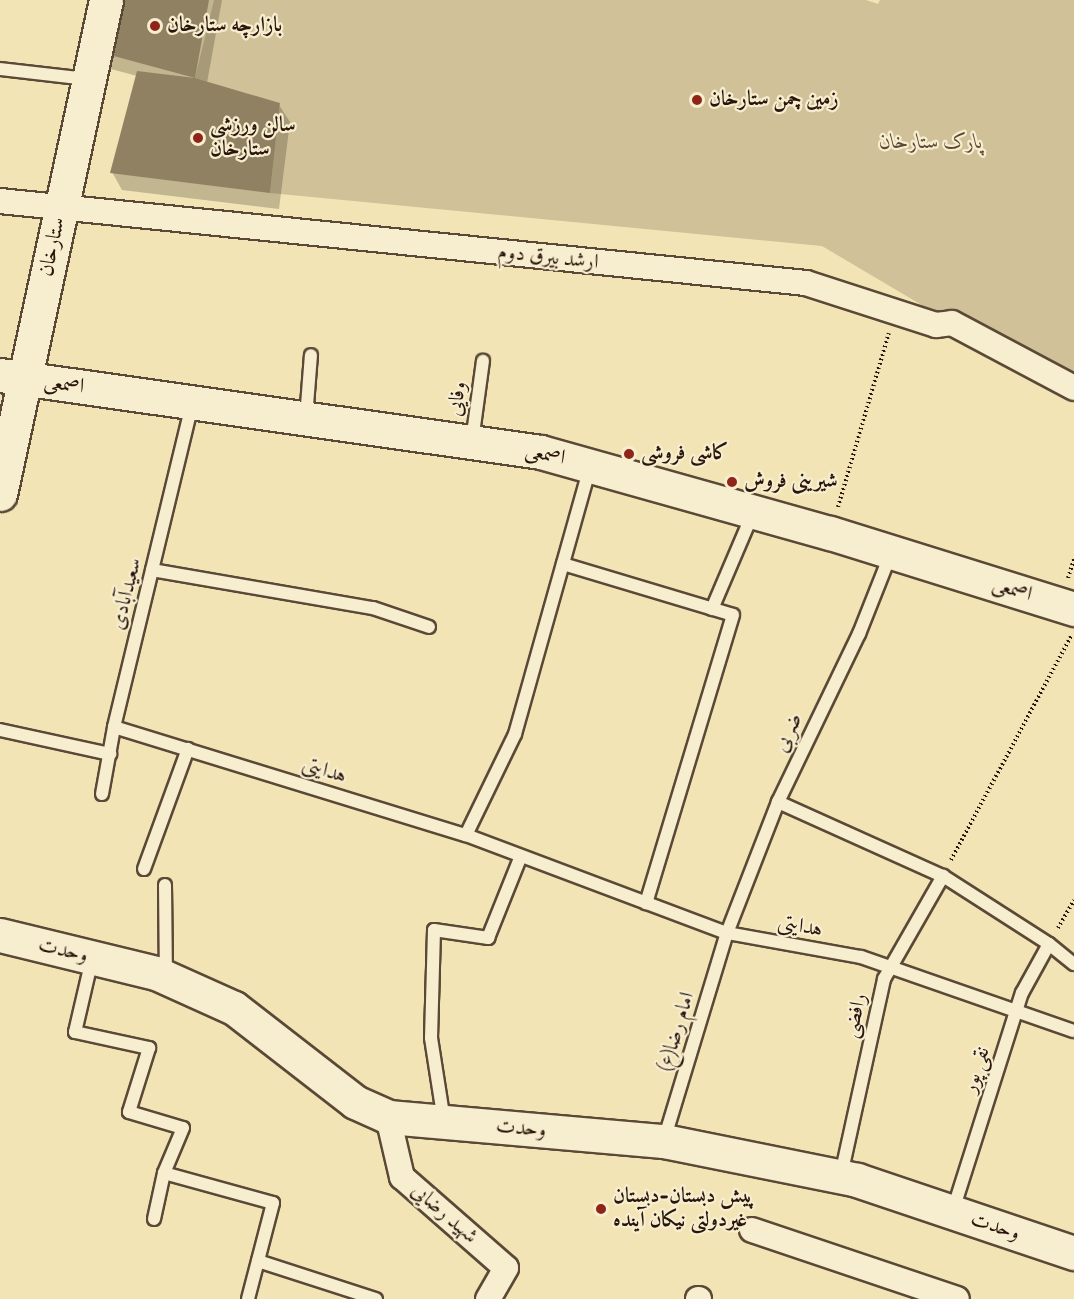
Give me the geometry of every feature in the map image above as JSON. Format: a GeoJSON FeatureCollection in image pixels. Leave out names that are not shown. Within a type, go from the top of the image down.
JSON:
{"type":"FeatureCollection","features":[{"type":"Feature","properties":{"kind":"street","name":"ستارخان"},"geometry":{"type":"LineString","coordinates":[[0,494],[12,377],[61,209],[105,0]]}},
{"type":"Feature","properties":{"kind":"street","name":"ارشد بیرق دوم"},"geometry":{"type":"LineString","coordinates":[[0,201],[806,284],[936,325],[952,323],[1074,388]]}},
{"type":"Feature","properties":{"kind":"street","name":"اصمعی"},"geometry":{"type":"LineString","coordinates":[[12,377],[542,452],[830,533],[1074,609]]}},
{"type":"Feature","properties":{"kind":"street","name":"وحدت"},"geometry":{"type":"LineString","coordinates":[[0,935],[166,977],[234,1008],[355,1101],[388,1117],[664,1142],[840,1177],[1074,1253]]}},
{"type":"Feature","properties":{"kind":"street","name":"شهید رضایی"},"geometry":{"type":"LineString","coordinates":[[388,1117],[402,1177],[506,1268],[488,1299]]}},
{"type":"Feature","properties":{"kind":"street"},"geometry":{"type":"LineString","coordinates":[[752,1230],[910,1291],[957,1299]]}},
{"type":"Feature","properties":{"kind":"lane"},"geometry":{"type":"LineString","coordinates":[[0,69],[89,79]]}},
{"type":"Feature","properties":{"kind":"lane"},"geometry":{"type":"LineString","coordinates":[[306,419],[311,355]]}},
{"type":"Feature","properties":{"kind":"lane","name":"وفایی"},"geometry":{"type":"LineString","coordinates":[[471,442],[483,361]]}},
{"type":"Feature","properties":{"kind":"lane","name":"سعیدآبادی"},"geometry":{"type":"LineString","coordinates":[[102,794],[114,727],[193,403]]}},
{"type":"Feature","properties":{"kind":"lane"},"geometry":{"type":"LineString","coordinates":[[466,835],[515,734],[591,466]]}},
{"type":"Feature","properties":{"kind":"lane"},"geometry":{"type":"LineString","coordinates":[[712,609],[753,511]]}},
{"type":"Feature","properties":{"kind":"lane","name":"ضربی"},"geometry":{"type":"LineString","coordinates":[[727,933],[778,802],[859,633],[891,552]]}},
{"type":"Feature","properties":{"kind":"lane"},"geometry":{"type":"LineString","coordinates":[[563,564],[733,615],[645,903]]}},
{"type":"Feature","properties":{"kind":"lane"},"geometry":{"type":"LineString","coordinates":[[152,570],[373,608],[429,627]]}},
{"type":"Feature","properties":{"kind":"lane","name":"هدایتی"},"geometry":{"type":"LineString","coordinates":[[114,727],[466,835],[727,933],[861,957],[1074,1031]]}},
{"type":"Feature","properties":{"kind":"lane"},"geometry":{"type":"LineString","coordinates":[[0,730],[110,754]]}},
{"type":"Feature","properties":{"kind":"lane"},"geometry":{"type":"LineString","coordinates":[[144,869],[188,749]]}},
{"type":"Feature","properties":{"kind":"lane"},"geometry":{"type":"LineString","coordinates":[[778,802],[943,876],[1049,944],[1074,964]]}},
{"type":"Feature","properties":{"kind":"lane"},"geometry":{"type":"LineString","coordinates":[[445,1122],[431,1038],[434,930],[488,938],[521,856]]}},
{"type":"Feature","properties":{"kind":"lane","name":"رافضی"},"geometry":{"type":"LineString","coordinates":[[840,1177],[884,980],[943,876]]}},
{"type":"Feature","properties":{"kind":"lane"},"geometry":{"type":"LineString","coordinates":[[165,885],[166,977]]}},
{"type":"Feature","properties":{"kind":"lane","name":"امام رضا(ع)"},"geometry":{"type":"LineString","coordinates":[[664,1142],[727,933]]}},
{"type":"Feature","properties":{"kind":"lane","name":"نقی پور"},"geometry":{"type":"LineString","coordinates":[[952,1212],[1016,1011],[1049,944]]}},
{"type":"Feature","properties":{"kind":"lane"},"geometry":{"type":"LineString","coordinates":[[93,958],[75,1032],[150,1048],[129,1112],[183,1128],[164,1173],[154,1219]]}},
{"type":"Feature","properties":{"kind":"lane"},"geometry":{"type":"LineString","coordinates":[[164,1173],[273,1203],[248,1299]]}},
{"type":"Feature","properties":{"kind":"lane"},"geometry":{"type":"LineString","coordinates":[[258,1261],[376,1299]]}},
{"type":"Feature","properties":{"kind":"path"},"geometry":{"type":"LineString","coordinates":[[830,533],[896,312]]}},
{"type":"Feature","properties":{"kind":"path"},"geometry":{"type":"LineString","coordinates":[[943,876],[1074,630]]}},
{"type":"Feature","properties":{"kind":"path"},"geometry":{"type":"LineString","coordinates":[[1049,944],[1074,900]]}},
{"type":"Feature","properties":{"kind":"green space","name":"پارک ستارخان"},"geometry":{"type":"Polygon","coordinates":[[[214,0],[866,0],[878,4],[880,0],[1074,0],[1074,377],[952,323],[822,246],[270,193],[280,103],[195,78],[214,0]]]}},
{"type":"Feature","properties":{"kind":"building","name":"بازارچه ستارخان"},"geometry":{"type":"Polygon","coordinates":[[[112,0],[209,0],[195,78],[99,52],[112,0]]]}},
{"type":"Feature","properties":{"kind":"building","name":"سالن ورزشی ستارخان"},"geometry":{"type":"Polygon","coordinates":[[[137,71],[195,78],[280,103],[270,193],[110,173],[137,71]]]}},
{"type":"Feature","properties":{"kind":"place","name":"بازارچه ستارخان"},"geometry":{"type":"Point","coordinates":[155,26]}},
{"type":"Feature","properties":{"kind":"place","name":"زمین چمن ستارخان"},"geometry":{"type":"Point","coordinates":[697,100]}},
{"type":"Feature","properties":{"kind":"place","name":"سالن ورزشی ستارخان"},"geometry":{"type":"Point","coordinates":[198,138]}},
{"type":"Feature","properties":{"kind":"place","name":"کاشی فروشی"},"geometry":{"type":"Point","coordinates":[629,454]}},
{"type":"Feature","properties":{"kind":"place","name":"شیرینی فروش"},"geometry":{"type":"Point","coordinates":[732,482]}},
{"type":"Feature","properties":{"kind":"place","name":"پیش دبستان-دبستان غیردولتی نیکان آینده"},"geometry":{"type":"Point","coordinates":[601,1209]}}]}
